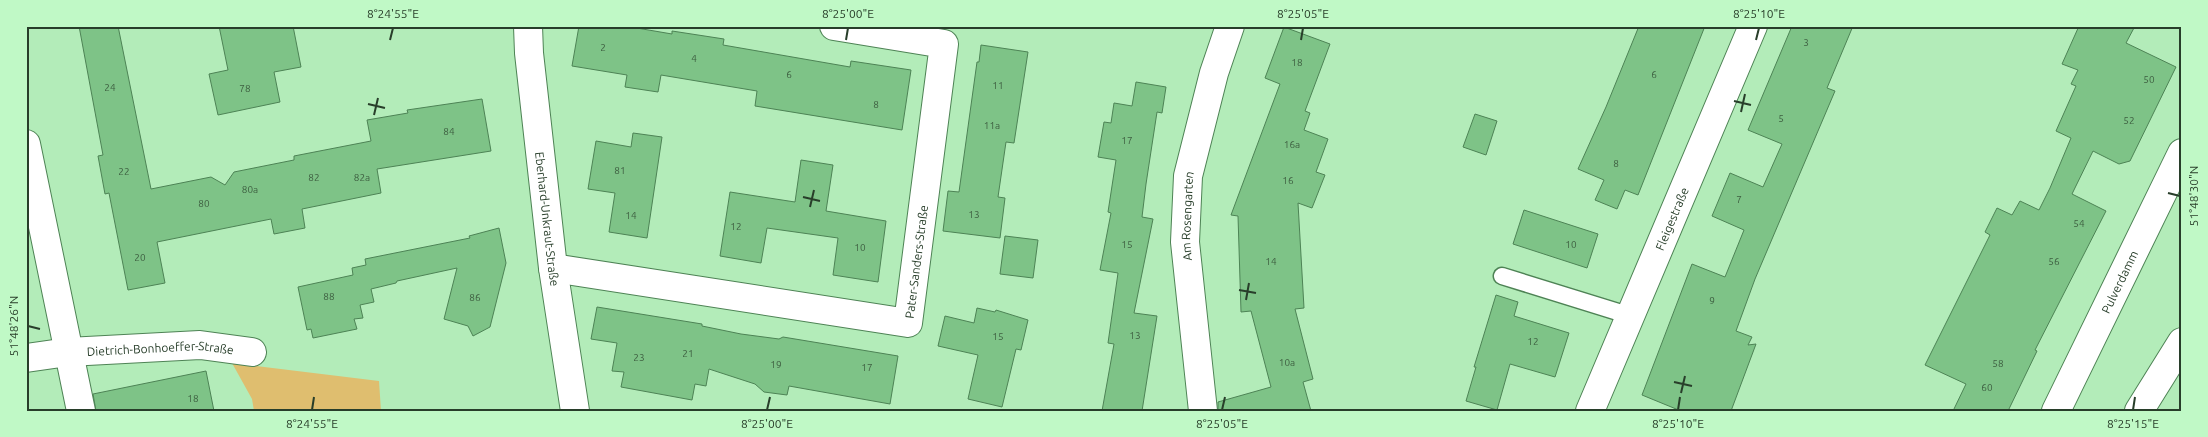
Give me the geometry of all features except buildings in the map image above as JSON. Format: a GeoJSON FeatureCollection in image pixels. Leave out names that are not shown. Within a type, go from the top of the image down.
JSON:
{"type":"FeatureCollection","features":[{"type":"Feature","properties":{"kind":"street","name":"Eberhard-Unkraut-Straße"},"geometry":{"type":"LineString","coordinates":[[528,26],[529,53],[553,268],[575,411]]}},
{"type":"Feature","properties":{"kind":"street","name":"Pater-Sanders-Straße"},"geometry":{"type":"LineString","coordinates":[[553,268],[908,323],[944,44],[834,26]]}},
{"type":"Feature","properties":{"kind":"street","name":"Am Rosengarten"},"geometry":{"type":"LineString","coordinates":[[1203,411],[1185,242],[1188,176],[1214,73],[1230,26]]}},
{"type":"Feature","properties":{"kind":"street","name":"Fleigestraße"},"geometry":{"type":"LineString","coordinates":[[1590,411],[1753,26]]}},
{"type":"Feature","properties":{"kind":"street","name":"Dietrich-Bonhoeffer-Straße"},"geometry":{"type":"LineString","coordinates":[[26,144],[68,352]]}},
{"type":"Feature","properties":{"kind":"street","name":"Pulverdamm"},"geometry":{"type":"LineString","coordinates":[[2056,411],[2182,153]]}},
{"type":"Feature","properties":{"kind":"street"},"geometry":{"type":"LineString","coordinates":[[2139,411],[2182,342]]}},
{"type":"Feature","properties":{"kind":"street","name":"Dietrich-Bonhoeffer-Straße"},"geometry":{"type":"LineString","coordinates":[[26,358],[68,352],[200,345],[252,352]]}},
{"type":"Feature","properties":{"kind":"street"},"geometry":{"type":"LineString","coordinates":[[68,352],[81,411]]}},
{"type":"Feature","properties":{"kind":"lane"},"geometry":{"type":"LineString","coordinates":[[1502,276],[1631,316]]}},
{"type":"Feature","properties":{"kind":"shaded area"},"geometry":{"type":"Polygon","coordinates":[[[232,363],[379,381],[381,411],[254,411],[252,399],[232,363]]]}}]}
